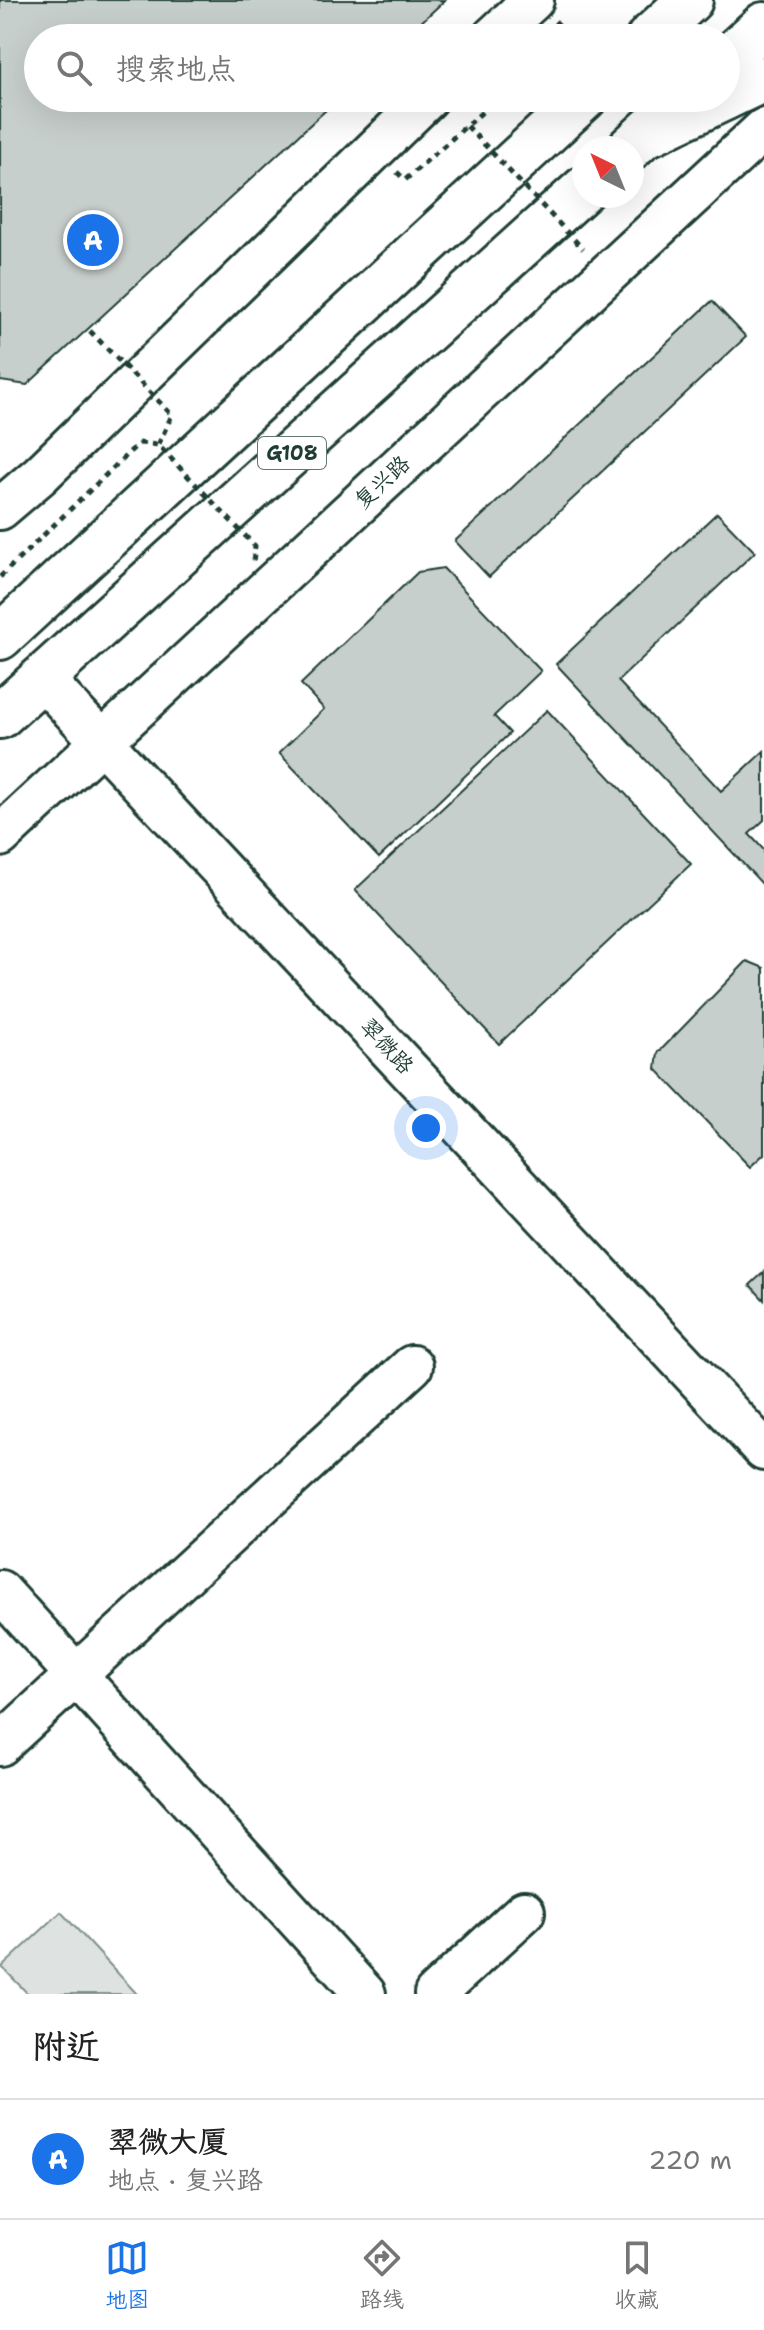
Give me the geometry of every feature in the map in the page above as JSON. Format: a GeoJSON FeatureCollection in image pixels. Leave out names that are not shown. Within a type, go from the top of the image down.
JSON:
{"type":"FeatureCollection","features":[{"type":"Feature","properties":{"kind":"main road"},"geometry":{"type":"LineString","coordinates":[[664,24],[690,0]]}},
{"type":"Feature","properties":{"kind":"main road"},"geometry":{"type":"LineString","coordinates":[[740,47],[764,25]]}},
{"type":"Feature","properties":{"kind":"main road"},"geometry":{"type":"LineString","coordinates":[[740,91],[764,79]]}},
{"type":"Feature","properties":{"kind":"main road","name":"G108"},"geometry":{"type":"LineString","coordinates":[[5,622],[569,112]]}},
{"type":"Feature","properties":{"kind":"main road"},"geometry":{"type":"LineString","coordinates":[[643,136],[669,112]]}},
{"type":"Feature","properties":{"kind":"main road"},"geometry":{"type":"LineString","coordinates":[[644,138],[697,112]]}},
{"type":"Feature","properties":{"kind":"main road","name":"G108"},"geometry":{"type":"LineString","coordinates":[[0,716],[572,200]]}},
{"type":"Feature","properties":{"kind":"street"},"geometry":{"type":"LineString","coordinates":[[507,24],[533,0]]}},
{"type":"Feature","properties":{"kind":"street"},"geometry":{"type":"LineString","coordinates":[[0,509],[40,475],[414,112]]}},
{"type":"Feature","properties":{"kind":"street","name":"复兴路"},"geometry":{"type":"LineString","coordinates":[[0,836],[764,129]]}},
{"type":"Feature","properties":{"kind":"street","name":"翠微路"},"geometry":{"type":"LineString","coordinates":[[42,678],[764,1450]]}},
{"type":"Feature","properties":{"kind":"street"},"geometry":{"type":"LineString","coordinates":[[0,1745],[412,1366]]}},
{"type":"Feature","properties":{"kind":"street"},"geometry":{"type":"LineString","coordinates":[[0,1591],[365,1994]]}},
{"type":"Feature","properties":{"kind":"street"},"geometry":{"type":"LineString","coordinates":[[435,1994],[524,1912]]}},
{"type":"Feature","properties":{"kind":"path"},"geometry":{"type":"LineString","coordinates":[[405,180],[482,112]]}},
{"type":"Feature","properties":{"kind":"path"},"geometry":{"type":"LineString","coordinates":[[467,126],[583,249]]}},
{"type":"Feature","properties":{"kind":"path"},"geometry":{"type":"LineString","coordinates":[[90,331],[172,415],[158,445]]}},
{"type":"Feature","properties":{"kind":"path"},"geometry":{"type":"LineString","coordinates":[[0,577],[139,443],[158,445],[255,546],[253,562]]}},
{"type":"Feature","properties":{"kind":"shaded area"},"geometry":{"type":"Polygon","coordinates":[[[61,1912],[137,1994],[28,1994],[2,1967],[61,1912]]]}},
{"type":"Feature","properties":{"kind":"building"},"geometry":{"type":"Polygon","coordinates":[[[0,0],[445,0],[419,24],[24,24],[24,112],[324,112],[27,385],[0,381],[0,0]]]}},
{"type":"Feature","properties":{"kind":"building"},"geometry":{"type":"Polygon","coordinates":[[[712,301],[746,337],[489,577],[455,541],[712,301]]]}},
{"type":"Feature","properties":{"kind":"building"},"geometry":{"type":"Polygon","coordinates":[[[717,513],[755,552],[618,681],[721,791],[764,751],[764,820],[749,834],[764,850],[764,886],[556,664],[717,513]]]}},
{"type":"Feature","properties":{"kind":"building"},"geometry":{"type":"Polygon","coordinates":[[[443,568],[541,671],[494,716],[510,733],[379,858],[279,753],[324,709],[301,684],[418,572],[443,568]]]}},
{"type":"Feature","properties":{"kind":"building"},"geometry":{"type":"Polygon","coordinates":[[[547,710],[691,864],[499,1044],[355,890],[547,710]]]}},
{"type":"Feature","properties":{"kind":"building"},"geometry":{"type":"Polygon","coordinates":[[[747,961],[764,968],[764,1154],[750,1167],[656,1069],[658,1053],[747,961]]]}},
{"type":"Feature","properties":{"kind":"building"},"geometry":{"type":"Polygon","coordinates":[[[764,1272],[764,1300],[750,1285],[764,1272]]]}},
{"type":"Feature","properties":{"kind":"place","name":"翠微大厦"},"geometry":{"type":"Point","coordinates":[93,240]}}]}
